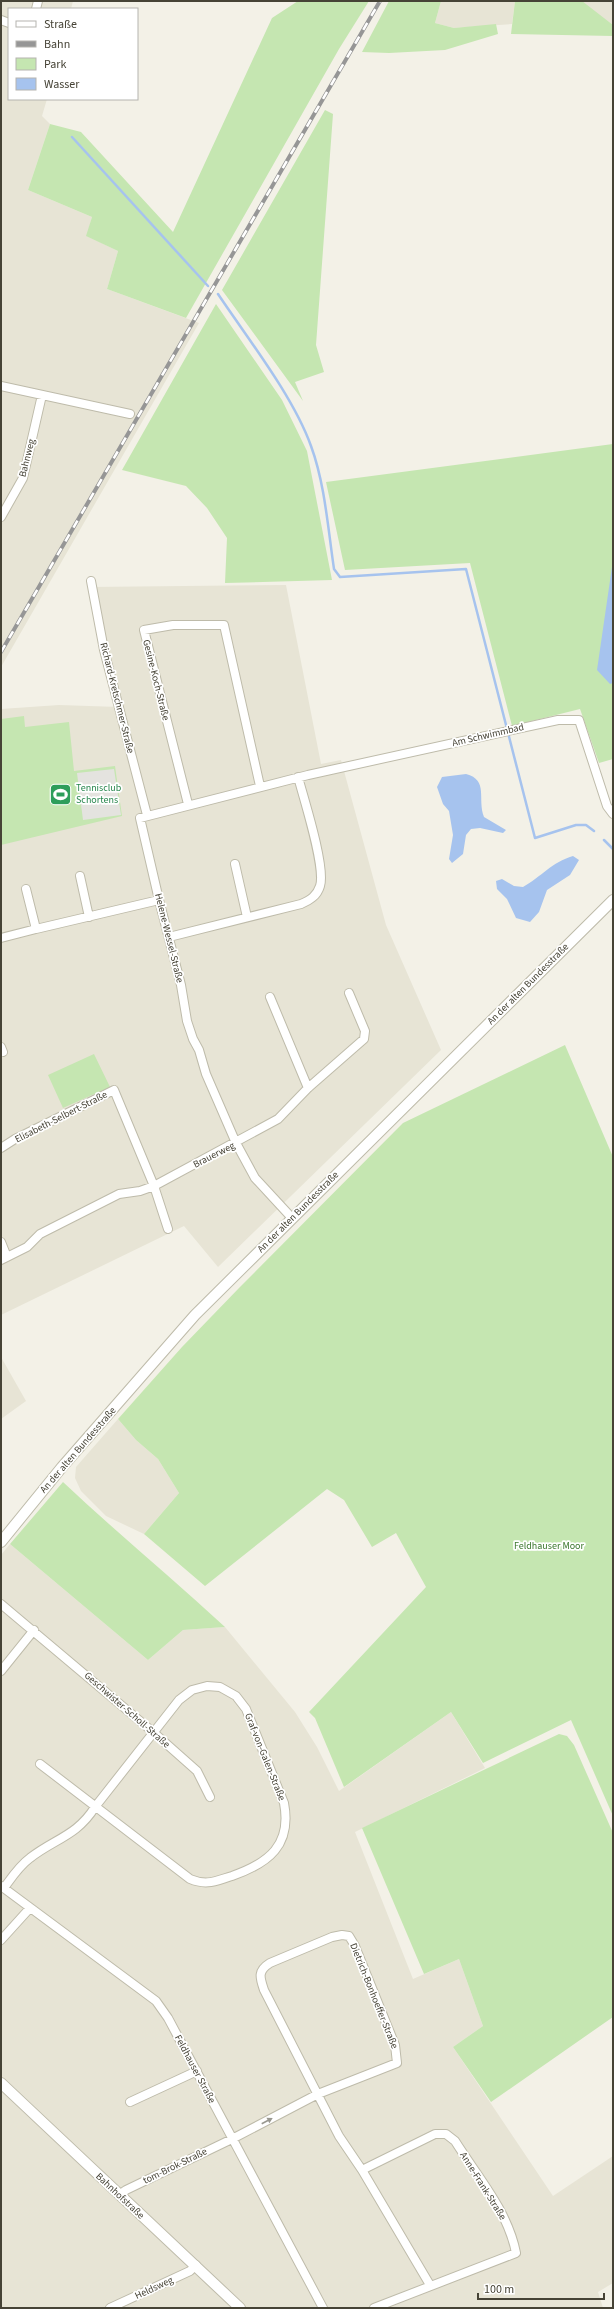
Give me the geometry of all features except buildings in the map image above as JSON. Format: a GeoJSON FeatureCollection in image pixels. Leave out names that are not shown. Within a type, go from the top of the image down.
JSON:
{"type":"FeatureCollection","features":[{"type":"Feature","properties":{"kind":"street"},"geometry":{"type":"LineString","coordinates":[[1,386],[130,414]]}},
{"type":"Feature","properties":{"kind":"street","name":"Bahnweg"},"geometry":{"type":"LineString","coordinates":[[1,517],[23,478],[42,394]]}},
{"type":"Feature","properties":{"kind":"street","name":"Richard-Kretschmer-Straße"},"geometry":{"type":"LineString","coordinates":[[91,581],[104,650],[147,815]]}},
{"type":"Feature","properties":{"kind":"street","name":"Gesine-Koch-Straße"},"geometry":{"type":"LineString","coordinates":[[188,804],[144,630],[173,625],[224,625],[260,786]]}},
{"type":"Feature","properties":{"kind":"street","name":"Am Schwimmbad"},"geometry":{"type":"LineString","coordinates":[[298,778],[514,729],[558,720],[579,720],[607,806],[613,814]]}},
{"type":"Feature","properties":{"kind":"street"},"geometry":{"type":"LineString","coordinates":[[147,815],[260,786],[298,778],[318,853],[322,874],[320,885],[312,899],[301,904],[169,937]]}},
{"type":"Feature","properties":{"kind":"street","name":"Helene-Wessel-Straße"},"geometry":{"type":"LineString","coordinates":[[147,815],[140,818],[159,900],[181,984],[187,1021],[193,1039],[199,1050],[206,1074],[236,1143],[255,1178],[292,1218]]}},
{"type":"Feature","properties":{"kind":"street"},"geometry":{"type":"LineString","coordinates":[[235,864],[247,917]]}},
{"type":"Feature","properties":{"kind":"street"},"geometry":{"type":"LineString","coordinates":[[80,876],[89,917]]}},
{"type":"Feature","properties":{"kind":"street"},"geometry":{"type":"LineString","coordinates":[[26,889],[36,929]]}},
{"type":"Feature","properties":{"kind":"street"},"geometry":{"type":"LineString","coordinates":[[1,938],[159,900]]}},
{"type":"Feature","properties":{"kind":"street","name":"An der alten Bundesstraße"},"geometry":{"type":"LineString","coordinates":[[1,1542],[62,1467],[195,1315],[613,900]]}},
{"type":"Feature","properties":{"kind":"street","name":"Brauerweg"},"geometry":{"type":"LineString","coordinates":[[4,1259],[28,1247],[40,1234],[119,1194],[140,1191],[154,1186],[278,1119],[308,1088],[364,1039],[365,1031],[349,993]]}},
{"type":"Feature","properties":{"kind":"street"},"geometry":{"type":"LineString","coordinates":[[270,998],[308,1088]]}},
{"type":"Feature","properties":{"kind":"street","name":"Elisabeth-Selbert-Straße"},"geometry":{"type":"LineString","coordinates":[[1,1148],[15,1139],[114,1090],[154,1186]]}},
{"type":"Feature","properties":{"kind":"street"},"geometry":{"type":"LineString","coordinates":[[154,1186],[168,1229]]}},
{"type":"Feature","properties":{"kind":"street"},"geometry":{"type":"LineString","coordinates":[[1,1242],[4,1259]]}},
{"type":"Feature","properties":{"kind":"street","name":"Geschwister-Scholl-Straße"},"geometry":{"type":"LineString","coordinates":[[1,1604],[34,1630],[197,1771],[210,1797]]}},
{"type":"Feature","properties":{"kind":"street"},"geometry":{"type":"LineString","coordinates":[[1,1670],[34,1630]]}},
{"type":"Feature","properties":{"kind":"street","name":"Graf-von-Galen-Straße"},"geometry":{"type":"LineString","coordinates":[[3,1887],[18,1868],[31,1857],[72,1833],[82,1825],[95,1807],[153,1732],[179,1700],[192,1690],[207,1686],[220,1687],[236,1696],[246,1709],[284,1803],[287,1819],[285,1832],[278,1848],[270,1857],[242,1872],[214,1882],[202,1883],[190,1879],[95,1807],[40,1764]]}},
{"type":"Feature","properties":{"kind":"street","name":"Feldhauser Straße"},"geometry":{"type":"LineString","coordinates":[[3,1887],[156,2001],[168,2018],[197,2071],[323,2308]]}},
{"type":"Feature","properties":{"kind":"street"},"geometry":{"type":"LineString","coordinates":[[1,1940],[30,1908]]}},
{"type":"Feature","properties":{"kind":"street","name":"Dietrich-Bonhoeffer-Straße"},"geometry":{"type":"LineString","coordinates":[[232,2139],[318,2094],[397,2062],[395,2045],[355,1946],[349,1936],[342,1935],[332,1937],[270,1963],[263,1967],[260,1973],[264,1990],[318,2094],[338,2136],[362,2170],[430,2286]]}},
{"type":"Feature","properties":{"kind":"street"},"geometry":{"type":"LineString","coordinates":[[130,2102],[197,2071]]}},
{"type":"Feature","properties":{"kind":"street","name":"Bahnhofstraße"},"geometry":{"type":"LineString","coordinates":[[1,2083],[119,2196],[196,2265],[240,2308]]}},
{"type":"Feature","properties":{"kind":"street","name":"Anne-Frank-Straße"},"geometry":{"type":"LineString","coordinates":[[362,2170],[435,2134],[446,2134],[454,2141],[504,2216],[514,2241],[516,2253],[374,2308]]}},
{"type":"Feature","properties":{"kind":"street","name":"tom-Brok-Straße"},"geometry":{"type":"LineString","coordinates":[[119,2196],[126,2190],[232,2139]]}},
{"type":"Feature","properties":{"kind":"street","name":"Heldsweg"},"geometry":{"type":"LineString","coordinates":[[110,2308],[190,2271],[196,2265]]}},
{"type":"Feature","properties":{"kind":"shaded area"},"geometry":{"type":"Polygon","coordinates":[[[1,1],[73,1],[71,8],[8,8],[8,100],[47,100],[42,116],[50,124],[28,190],[92,217],[87,236],[118,251],[107,289],[199,323],[1,667],[1,1]]]}},
{"type":"Feature","properties":{"kind":"shaded area"},"geometry":{"type":"Polygon","coordinates":[[[441,1],[515,1],[512,24],[454,28],[435,23],[441,1]]]}},
{"type":"Feature","properties":{"kind":"shaded area"},"geometry":{"type":"Polygon","coordinates":[[[582,1],[613,1],[613,25],[582,3],[582,1]]]}},
{"type":"Feature","properties":{"kind":"shaded area"},"geometry":{"type":"Polygon","coordinates":[[[286,585],[321,764],[341,760],[386,925],[441,1050],[218,1267],[184,1226],[1,1315],[1,709],[59,705],[119,707],[89,587],[286,585]]]}},
{"type":"Feature","properties":{"kind":"shaded area"},"geometry":{"type":"Polygon","coordinates":[[[114,769],[121,815],[83,820],[77,773],[114,769]]]}},
{"type":"Feature","properties":{"kind":"shaded area"},"geometry":{"type":"Polygon","coordinates":[[[1,1357],[26,1401],[1,1419],[1,1357]]]}},
{"type":"Feature","properties":{"kind":"shaded area"},"geometry":{"type":"Polygon","coordinates":[[[118,1419],[136,1440],[158,1459],[179,1493],[144,1534],[106,1516],[81,1491],[75,1478],[76,1467],[118,1419]]]}},
{"type":"Feature","properties":{"kind":"shaded area"},"geometry":{"type":"Polygon","coordinates":[[[10,1544],[148,1660],[183,1630],[225,1627],[295,1712],[317,1747],[339,1791],[451,1712],[485,1768],[355,1832],[413,1979],[459,1959],[483,2026],[453,2047],[553,2196],[613,2156],[613,2283],[598,2292],[603,2308],[1,2308],[1,1555],[10,1544]]]}},
{"type":"Feature","properties":{"kind":"green space"},"geometry":{"type":"Polygon","coordinates":[[[298,1],[369,1],[339,49],[186,318],[107,289],[118,251],[86,236],[92,217],[28,190],[50,124],[81,132],[173,232],[272,18],[298,1]]]}},
{"type":"Feature","properties":{"kind":"green space"},"geometry":{"type":"Polygon","coordinates":[[[389,1],[441,1],[435,23],[454,28],[496,24],[498,34],[445,50],[389,53],[362,52],[389,1]]]}},
{"type":"Feature","properties":{"kind":"green space"},"geometry":{"type":"Polygon","coordinates":[[[515,1],[582,1],[613,25],[613,36],[511,34],[515,1]]]}},
{"type":"Feature","properties":{"kind":"green space"},"geometry":{"type":"Polygon","coordinates":[[[325,110],[333,114],[316,345],[324,372],[295,382],[303,401],[222,290],[325,110]]]}},
{"type":"Feature","properties":{"kind":"green space"},"geometry":{"type":"Polygon","coordinates":[[[216,304],[282,400],[307,451],[332,580],[225,583],[227,538],[207,508],[186,486],[122,470],[216,304]]]}},
{"type":"Feature","properties":{"kind":"green space"},"geometry":{"type":"Polygon","coordinates":[[[613,444],[613,759],[599,763],[580,709],[512,726],[470,563],[345,570],[326,482],[613,444]]]}},
{"type":"Feature","properties":{"kind":"green space","name":"Tennisclub Schortens"},"geometry":{"type":"Polygon","coordinates":[[[24,716],[25,727],[69,722],[74,771],[115,766],[122,816],[1,845],[1,719],[24,716]]]}},
{"type":"Feature","properties":{"kind":"green space","name":"Feldhauser Moor"},"geometry":{"type":"Polygon","coordinates":[[[565,1045],[613,1157],[613,1816],[571,1720],[483,1763],[451,1712],[344,1787],[315,1718],[309,1712],[426,1587],[396,1533],[372,1547],[344,1500],[327,1489],[205,1586],[144,1534],[179,1493],[158,1459],[136,1440],[118,1419],[182,1347],[403,1123],[565,1045]]]}},
{"type":"Feature","properties":{"kind":"green space"},"geometry":{"type":"Polygon","coordinates":[[[94,1054],[110,1087],[63,1108],[48,1075],[94,1054]]]}},
{"type":"Feature","properties":{"kind":"green space"},"geometry":{"type":"Polygon","coordinates":[[[63,1482],[225,1627],[183,1630],[148,1660],[10,1544],[63,1482]]]}},
{"type":"Feature","properties":{"kind":"green space"},"geometry":{"type":"Polygon","coordinates":[[[559,1734],[567,1736],[574,1745],[613,1833],[613,2017],[491,2102],[453,2047],[483,2026],[459,1959],[424,1974],[362,1828],[559,1734]]]}},
{"type":"Feature","properties":{"kind":"water"},"geometry":{"type":"Polygon","coordinates":[[[613,560],[613,683],[610,684],[597,670],[613,560]]]}},
{"type":"Feature","properties":{"kind":"water"},"geometry":{"type":"Polygon","coordinates":[[[466,774],[473,777],[480,785],[484,817],[506,830],[503,833],[480,828],[471,829],[466,835],[463,854],[452,863],[449,859],[453,835],[449,811],[443,804],[437,787],[442,777],[466,774]]]}},
{"type":"Feature","properties":{"kind":"water"},"geometry":{"type":"Polygon","coordinates":[[[573,856],[579,860],[570,875],[547,890],[539,912],[530,922],[516,918],[507,899],[497,889],[496,881],[502,879],[514,886],[523,887],[559,862],[573,856]]]}},
{"type":"Feature","properties":{"kind":"waterway"},"geometry":{"type":"LineString","coordinates":[[72,137],[208,286]]}},
{"type":"Feature","properties":{"kind":"waterway"},"geometry":{"type":"LineString","coordinates":[[218,294],[282,388],[303,427],[311,446],[320,476],[326,507],[334,569],[340,577],[466,569],[535,838],[576,825],[586,825],[594,831]]}},
{"type":"Feature","properties":{"kind":"waterway"},"geometry":{"type":"LineString","coordinates":[[604,840],[613,849]]}},
{"type":"Feature","properties":{"kind":"railway"},"geometry":{"type":"LineString","coordinates":[[1,652],[380,1]]}},
{"type":"Feature","properties":{"kind":"place","name":"Tennisclub Schortens"},"geometry":{"type":"Point","coordinates":[60,794]}}]}
